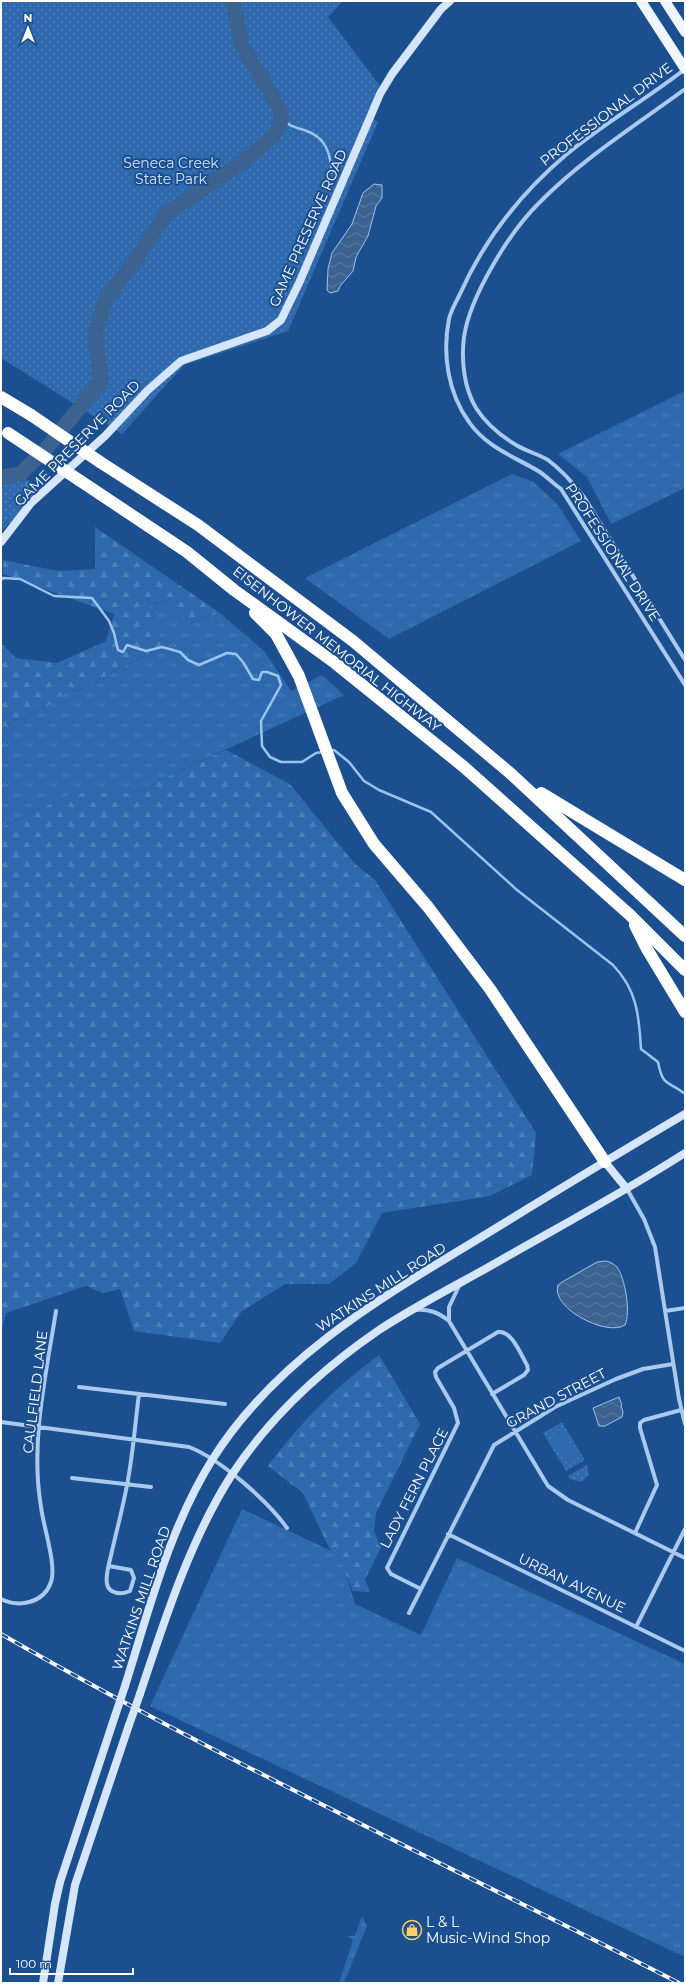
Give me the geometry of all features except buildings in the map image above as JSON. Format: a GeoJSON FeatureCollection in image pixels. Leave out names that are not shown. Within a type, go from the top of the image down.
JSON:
{"type":"FeatureCollection","features":[{"type":"Feature","properties":{"kind":"highway"},"geometry":{"type":"LineString","coordinates":[[1,397],[31,415],[100,462],[198,525],[347,636],[510,772],[685,936]]}},
{"type":"Feature","properties":{"kind":"highway","name":"EISENHOWER MEMORIAL HIGHWAY"},"geometry":{"type":"LineString","coordinates":[[5,431],[187,552],[234,590],[335,663],[464,767],[630,915],[685,970]]}},
{"type":"Feature","properties":{"kind":"highway"},"geometry":{"type":"LineString","coordinates":[[234,590],[276,634],[298,676],[342,793],[374,844],[428,907],[490,989],[605,1162]]}},
{"type":"Feature","properties":{"kind":"highway"},"geometry":{"type":"LineString","coordinates":[[510,772],[560,805],[685,880]]}},
{"type":"Feature","properties":{"kind":"highway"},"geometry":{"type":"LineString","coordinates":[[630,915],[647,949],[685,1012]]}},
{"type":"Feature","properties":{"kind":"main road","name":"GAME PRESERVE ROAD"},"geometry":{"type":"LineString","coordinates":[[1,542],[31,503],[105,436],[148,390],[173,366],[181,361],[267,331],[281,320],[300,281],[380,94],[392,74],[441,9],[450,1]]}},
{"type":"Feature","properties":{"kind":"main road"},"geometry":{"type":"LineString","coordinates":[[641,1],[685,69]]}},
{"type":"Feature","properties":{"kind":"main road"},"geometry":{"type":"LineString","coordinates":[[665,1],[685,32]]}},
{"type":"Feature","properties":{"kind":"main road","name":"WATKINS MILL ROAD"},"geometry":{"type":"LineString","coordinates":[[43,1983],[55,1904],[60,1882],[169,1549],[190,1502],[212,1460],[251,1407],[282,1376],[345,1323],[638,1141],[685,1114]]}},
{"type":"Feature","properties":{"kind":"main road","name":"WATKINS MILL ROAD"},"geometry":{"type":"LineString","coordinates":[[58,1983],[75,1885],[129,1725],[166,1617],[190,1558],[215,1504],[232,1475],[272,1423],[303,1390],[351,1350],[412,1310],[627,1189],[685,1153]]}},
{"type":"Feature","properties":{"kind":"main road"},"geometry":{"type":"LineString","coordinates":[[605,1162],[627,1189]]}},
{"type":"Feature","properties":{"kind":"street","name":"PROFESSIONAL DRIVE"},"geometry":{"type":"LineString","coordinates":[[685,69],[568,153],[541,177],[516,204],[490,239],[466,281],[449,317],[446,345],[449,377],[458,407],[470,424],[492,445],[541,473],[561,489],[685,685]]}},
{"type":"Feature","properties":{"kind":"street","name":"PROFESSIONAL DRIVE"},"geometry":{"type":"LineString","coordinates":[[685,89],[558,184],[520,224],[493,265],[473,305],[464,337],[463,365],[470,393],[477,408],[494,428],[516,445],[547,460],[566,474],[584,497],[685,660]]}},
{"type":"Feature","properties":{"kind":"street"},"geometry":{"type":"LineString","coordinates":[[627,1189],[644,1219],[655,1248],[673,1364],[685,1424]]}},
{"type":"Feature","properties":{"kind":"street"},"geometry":{"type":"LineString","coordinates":[[449,1321],[449,1307],[460,1283]]}},
{"type":"Feature","properties":{"kind":"street"},"geometry":{"type":"LineString","coordinates":[[665,1311],[685,1308]]}},
{"type":"Feature","properties":{"kind":"street"},"geometry":{"type":"LineString","coordinates":[[412,1310],[431,1310],[449,1321],[544,1480],[554,1491],[685,1558]]}},
{"type":"Feature","properties":{"kind":"street","name":"CAULFIELD LANE"},"geometry":{"type":"LineString","coordinates":[[1,1599],[15,1604],[29,1602],[45,1592],[52,1580],[53,1568],[39,1492],[37,1467],[39,1427],[56,1311]]}},
{"type":"Feature","properties":{"kind":"street"},"geometry":{"type":"LineString","coordinates":[[466,1351],[498,1332],[507,1332],[513,1341],[527,1365],[528,1370],[524,1375],[492,1394]]}},
{"type":"Feature","properties":{"kind":"street","name":"LADY FERN PLACE"},"geometry":{"type":"LineString","coordinates":[[421,1589],[391,1574],[387,1568],[458,1423],[457,1412],[436,1377],[436,1370],[466,1351]]}},
{"type":"Feature","properties":{"kind":"street","name":"GRAND STREET"},"geometry":{"type":"LineString","coordinates":[[409,1613],[491,1450],[498,1442],[560,1404],[625,1375],[643,1369],[673,1364]]}},
{"type":"Feature","properties":{"kind":"street"},"geometry":{"type":"LineString","coordinates":[[79,1387],[225,1404]]}},
{"type":"Feature","properties":{"kind":"street"},"geometry":{"type":"LineString","coordinates":[[109,1566],[131,1570],[134,1578],[130,1591],[121,1594],[110,1589],[107,1580],[109,1566],[127,1484],[139,1394]]}},
{"type":"Feature","properties":{"kind":"street"},"geometry":{"type":"LineString","coordinates":[[635,1533],[657,1485],[640,1428],[640,1423],[644,1420],[681,1410]]}},
{"type":"Feature","properties":{"kind":"street"},"geometry":{"type":"LineString","coordinates":[[1,1422],[184,1446],[212,1460],[232,1475],[276,1513],[287,1528]]}},
{"type":"Feature","properties":{"kind":"street"},"geometry":{"type":"LineString","coordinates":[[72,1478],[151,1487]]}},
{"type":"Feature","properties":{"kind":"street"},"geometry":{"type":"LineString","coordinates":[[636,1627],[685,1529]]}},
{"type":"Feature","properties":{"kind":"street","name":"URBAN AVENUE"},"geometry":{"type":"LineString","coordinates":[[448,1534],[685,1651]]}},
{"type":"Feature","properties":{"kind":"green space","name":"Seneca Creek State Park"},"geometry":{"type":"Polygon","coordinates":[[[1,1],[343,1],[328,17],[380,86],[367,115],[378,122],[288,331],[184,365],[122,434],[1,358],[1,1]]]}},
{"type":"Feature","properties":{"kind":"green space"},"geometry":{"type":"Polygon","coordinates":[[[685,391],[685,488],[611,524],[587,477],[558,454],[685,391]]]}},
{"type":"Feature","properties":{"kind":"green space"},"geometry":{"type":"Polygon","coordinates":[[[1,470],[39,495],[14,520],[1,530],[1,470]]]}},
{"type":"Feature","properties":{"kind":"green space"},"geometry":{"type":"Polygon","coordinates":[[[20,474],[39,489],[1,532],[1,477],[20,474]]]}},
{"type":"Feature","properties":{"kind":"green space"},"geometry":{"type":"Polygon","coordinates":[[[512,474],[534,482],[557,504],[581,541],[389,639],[305,578],[512,474]]]}},
{"type":"Feature","properties":{"kind":"green space"},"geometry":{"type":"Polygon","coordinates":[[[95,527],[220,613],[193,622],[163,601],[150,604],[162,647],[80,690],[66,691],[47,707],[1,728],[1,643],[16,658],[57,663],[106,641],[114,614],[3,574],[3,560],[58,571],[95,569],[95,527]]]}},
{"type":"Feature","properties":{"kind":"green space"},"geometry":{"type":"Polygon","coordinates":[[[163,601],[193,622],[220,613],[265,652],[291,691],[322,675],[344,695],[132,793],[73,793],[1,828],[1,728],[47,707],[66,691],[80,690],[162,647],[150,605],[163,601]]]}},
{"type":"Feature","properties":{"kind":"green space"},"geometry":{"type":"Polygon","coordinates":[[[226,750],[290,784],[354,863],[375,880],[536,1133],[532,1175],[490,1196],[382,1213],[356,1263],[329,1284],[285,1284],[241,1312],[220,1343],[134,1331],[120,1289],[103,1293],[86,1286],[6,1313],[1,1332],[1,828],[73,793],[132,793],[226,750]]]}},
{"type":"Feature","properties":{"kind":"green space"},"geometry":{"type":"Polygon","coordinates":[[[379,1355],[420,1424],[376,1513],[374,1531],[381,1548],[365,1579],[370,1592],[353,1591],[339,1558],[329,1548],[303,1493],[268,1466],[292,1435],[319,1406],[363,1367],[379,1355]]]}},
{"type":"Feature","properties":{"kind":"green space"},"geometry":{"type":"Polygon","coordinates":[[[562,1422],[585,1460],[566,1471],[543,1433],[562,1422]]]}},
{"type":"Feature","properties":{"kind":"green space"},"geometry":{"type":"Polygon","coordinates":[[[562,1430],[577,1455],[565,1462],[550,1437],[562,1430]]]}},
{"type":"Feature","properties":{"kind":"green space"},"geometry":{"type":"Polygon","coordinates":[[[587,1465],[589,1475],[581,1482],[570,1479],[568,1476],[587,1465]]]}},
{"type":"Feature","properties":{"kind":"green space"},"geometry":{"type":"Polygon","coordinates":[[[242,1509],[340,1555],[355,1604],[421,1635],[457,1558],[685,1664],[685,1957],[150,1706],[242,1509]]]}},
{"type":"Feature","properties":{"kind":"green space"},"geometry":{"type":"Polygon","coordinates":[[[362,1916],[367,1926],[344,1983],[339,1983],[353,1940],[348,1936],[355,1936],[362,1916]]]}},
{"type":"Feature","properties":{"kind":"water"},"geometry":{"type":"Polygon","coordinates":[[[374,184],[382,185],[382,198],[376,206],[368,236],[356,257],[353,271],[340,286],[338,291],[330,293],[327,290],[328,269],[332,253],[352,224],[363,193],[374,184]]]}},
{"type":"Feature","properties":{"kind":"water"},"geometry":{"type":"Polygon","coordinates":[[[606,1261],[617,1267],[625,1287],[627,1319],[625,1325],[617,1328],[594,1324],[582,1318],[571,1311],[563,1303],[558,1294],[558,1285],[562,1282],[597,1262],[606,1261]]]}},
{"type":"Feature","properties":{"kind":"water"},"geometry":{"type":"Polygon","coordinates":[[[619,1397],[622,1405],[622,1417],[605,1426],[599,1426],[593,1408],[619,1397]]]}},
{"type":"Feature","properties":{"kind":"waterway"},"geometry":{"type":"LineString","coordinates":[[1,477],[20,474],[46,449],[101,381],[95,333],[106,299],[139,255],[165,215],[244,161],[273,137],[282,119],[280,109],[242,46],[233,1]]}},
{"type":"Feature","properties":{"kind":"waterway"},"geometry":{"type":"LineString","coordinates":[[282,119],[292,126],[311,133],[322,141],[326,146],[330,158],[332,173]]}},
{"type":"Feature","properties":{"kind":"waterway"},"geometry":{"type":"LineString","coordinates":[[1,580],[3,578],[20,579],[54,596],[92,598],[109,621],[114,633],[118,650],[123,652],[127,645],[146,651],[162,647],[180,652],[188,660],[199,665],[227,653],[236,654],[243,662],[253,679],[259,680],[262,672],[267,672],[278,676],[281,685],[261,721],[262,746],[270,757],[281,762],[302,762],[316,753],[323,752]]}},
{"type":"Feature","properties":{"kind":"waterway"},"geometry":{"type":"LineString","coordinates":[[330,751],[334,750],[349,762],[364,781],[379,790],[431,812],[517,890],[613,965],[621,974],[632,994],[638,1014],[641,1049],[658,1062],[664,1080],[685,1094]]}},
{"type":"Feature","properties":{"kind":"railway"},"geometry":{"type":"LineString","coordinates":[[1,1634],[84,1681],[253,1770],[679,1983]]}},
{"type":"Feature","properties":{"kind":"place","name":"L & L Music-Wind Shop"},"geometry":{"type":"Point","coordinates":[412,1930]}}]}
